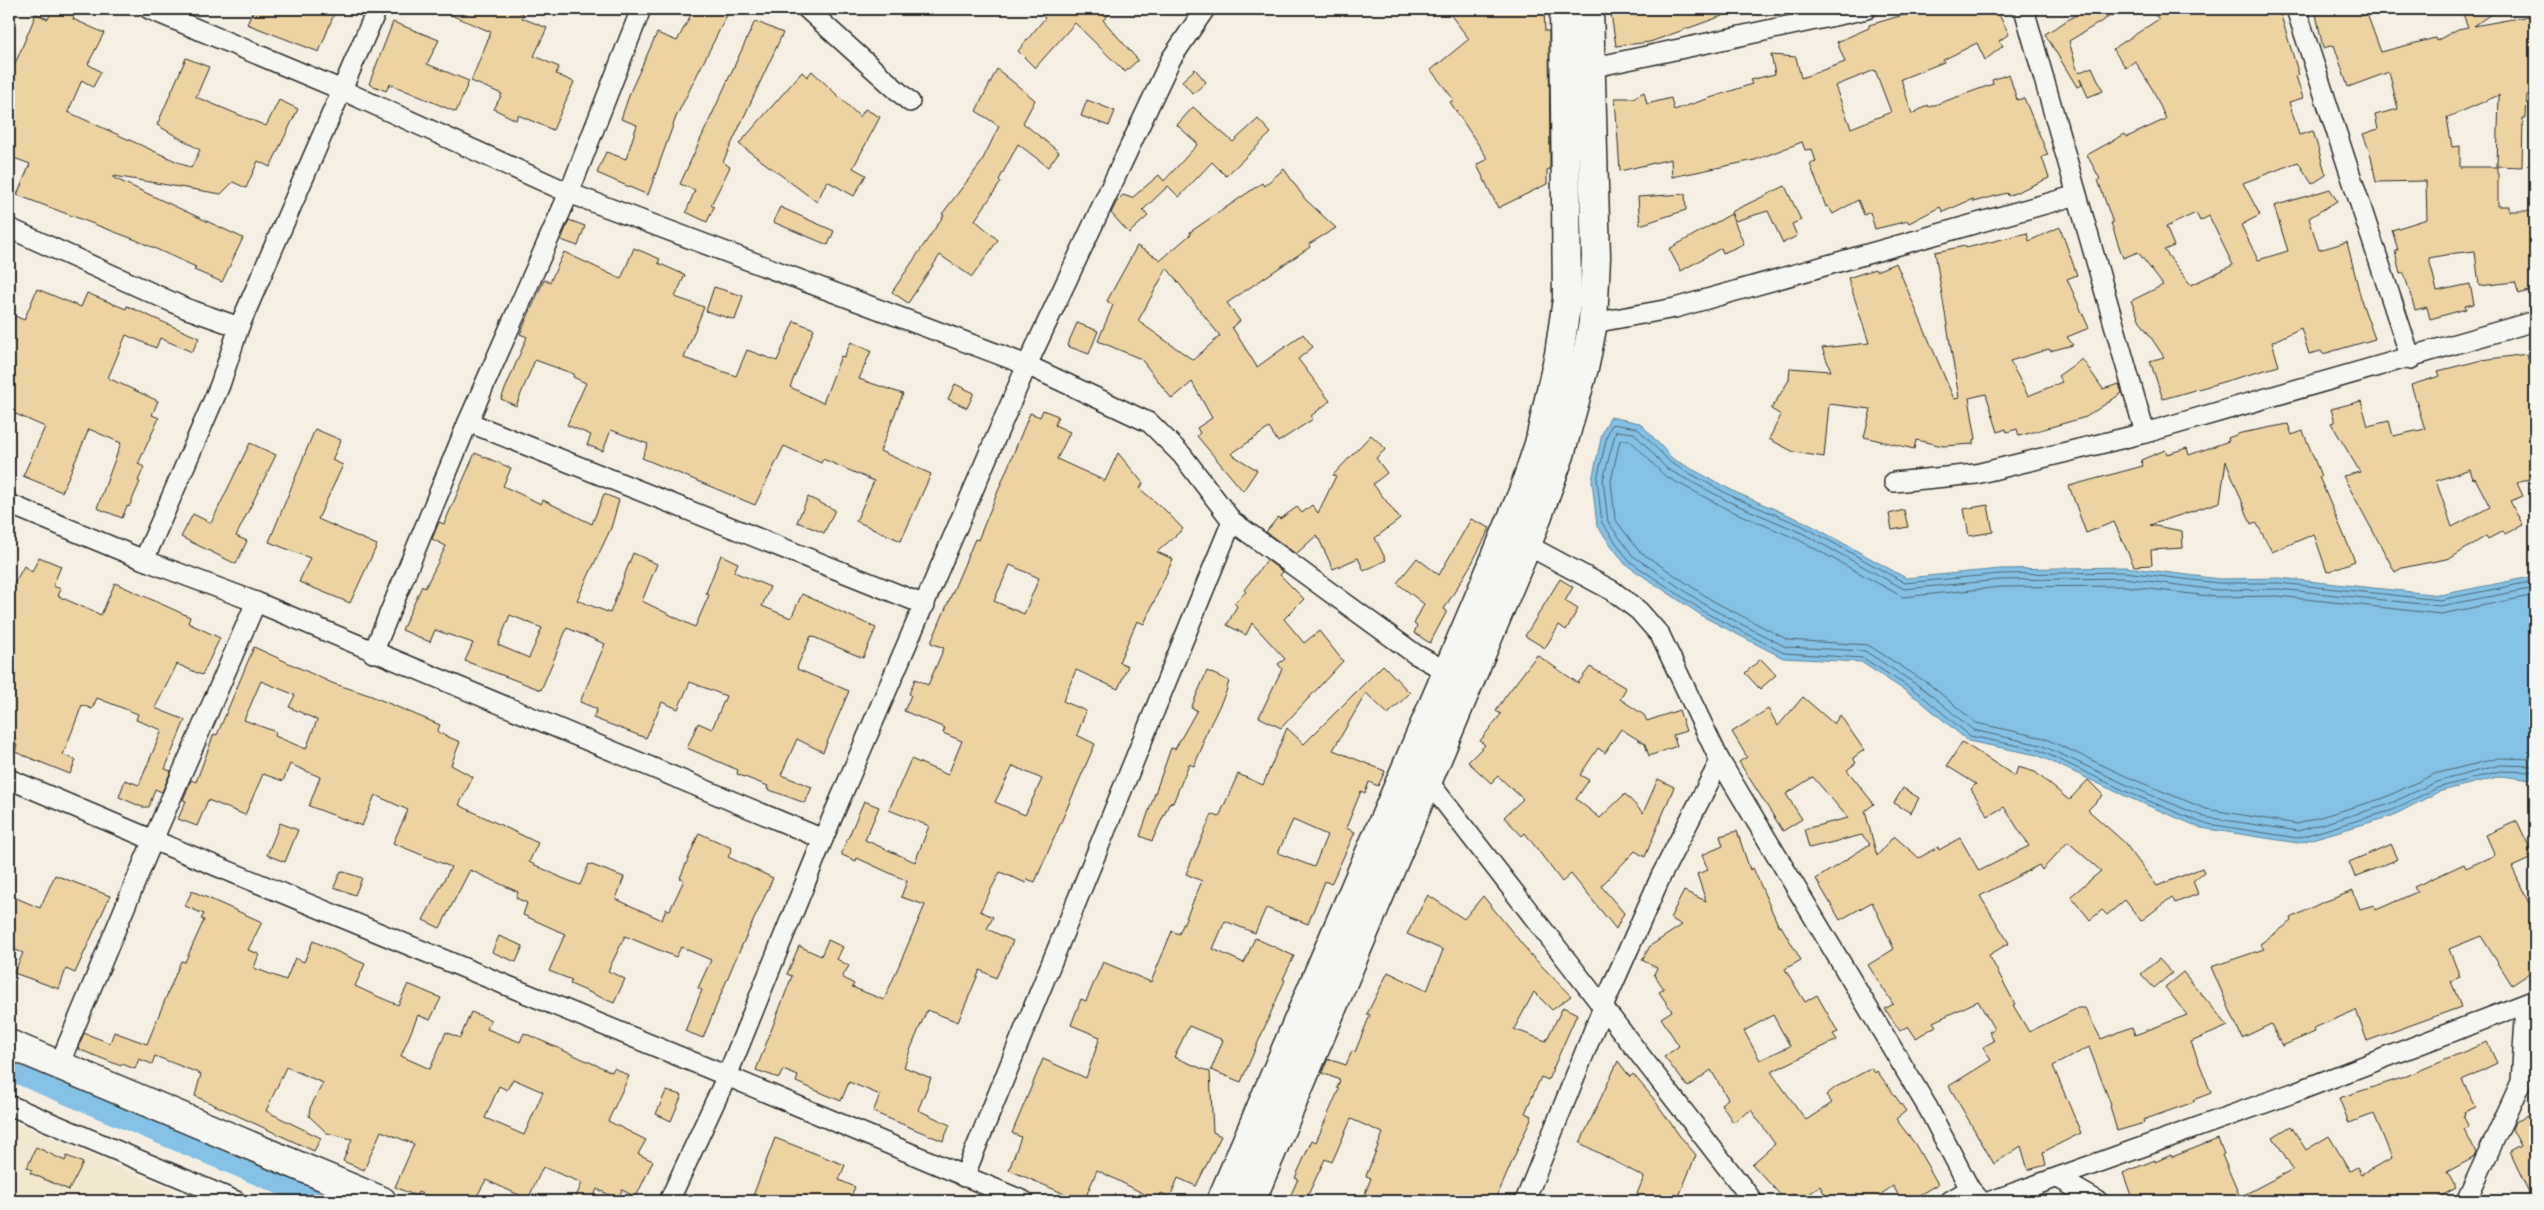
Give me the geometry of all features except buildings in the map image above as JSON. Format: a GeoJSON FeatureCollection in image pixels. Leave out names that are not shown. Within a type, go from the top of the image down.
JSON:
{"type":"FeatureCollection","features":[{"type":"Feature","properties":{"kind":"street"},"geometry":{"type":"LineString","coordinates":[[149,9],[342,90],[569,193],[1027,365],[1150,423],[1182,455],[1232,520],[1342,603],[1415,654],[1458,677]]}},
{"type":"Feature","properties":{"kind":"street"},"geometry":{"type":"LineString","coordinates":[[144,560],[220,385],[239,327],[376,9]]}},
{"type":"Feature","properties":{"kind":"street"},"geometry":{"type":"LineString","coordinates":[[374,653],[468,422],[569,193],[641,9]]}},
{"type":"Feature","properties":{"kind":"street"},"geometry":{"type":"LineString","coordinates":[[807,9],[910,102]]}},
{"type":"Feature","properties":{"kind":"street"},"geometry":{"type":"LineString","coordinates":[[669,1201],[727,1076],[823,839],[926,605],[1027,365],[1171,59],[1205,9]]}},
{"type":"Feature","properties":{"kind":"street"},"geometry":{"type":"LineString","coordinates":[[1221,1201],[1411,760],[1458,677],[1526,545],[1539,444],[1559,354],[1566,298],[1568,252],[1564,9]]}},
{"type":"Feature","properties":{"kind":"street"},"geometry":{"type":"LineString","coordinates":[[1251,1201],[1427,780],[1458,677],[1533,496],[1560,455],[1585,364],[1593,323],[1596,257],[1589,9]]}},
{"type":"Feature","properties":{"kind":"street"},"geometry":{"type":"LineString","coordinates":[[1590,68],[1867,9]]}},
{"type":"Feature","properties":{"kind":"street"},"geometry":{"type":"LineString","coordinates":[[2024,9],[2145,434]]}},
{"type":"Feature","properties":{"kind":"street"},"geometry":{"type":"LineString","coordinates":[[2296,9],[2411,358]]}},
{"type":"Feature","properties":{"kind":"street"},"geometry":{"type":"LineString","coordinates":[[1593,323],[1675,308],[2077,195]]}},
{"type":"Feature","properties":{"kind":"street"},"geometry":{"type":"LineString","coordinates":[[9,228],[185,308],[239,327]]}},
{"type":"Feature","properties":{"kind":"street"},"geometry":{"type":"LineString","coordinates":[[1894,482],[1976,474],[2145,434],[2535,321]]}},
{"type":"Feature","properties":{"kind":"street"},"geometry":{"type":"LineString","coordinates":[[468,422],[926,605]]}},
{"type":"Feature","properties":{"kind":"street"},"geometry":{"type":"LineString","coordinates":[[9,504],[144,560],[256,602],[374,653],[823,839]]}},
{"type":"Feature","properties":{"kind":"street"},"geometry":{"type":"LineString","coordinates":[[964,1177],[1232,520]]}},
{"type":"Feature","properties":{"kind":"street"},"geometry":{"type":"LineString","coordinates":[[1526,545],[1613,591],[1644,617],[1660,635],[1720,761],[1928,1108],[1975,1195],[1950,1201]]}},
{"type":"Feature","properties":{"kind":"street"},"geometry":{"type":"LineString","coordinates":[[59,1065],[152,840],[256,602]]}},
{"type":"Feature","properties":{"kind":"street"},"geometry":{"type":"LineString","coordinates":[[1411,760],[1753,1201]]}},
{"type":"Feature","properties":{"kind":"street"},"geometry":{"type":"LineString","coordinates":[[1525,1201],[1603,1007],[1661,876],[1720,761]]}},
{"type":"Feature","properties":{"kind":"street"},"geometry":{"type":"LineString","coordinates":[[9,778],[152,840],[727,1076],[1024,1201]]}},
{"type":"Feature","properties":{"kind":"street"},"geometry":{"type":"LineString","coordinates":[[1991,1201],[2293,1094],[2531,1002],[2521,1082],[2466,1201]]}},
{"type":"Feature","properties":{"kind":"street"},"geometry":{"type":"LineString","coordinates":[[9,1044],[382,1201]]}},
{"type":"Feature","properties":{"kind":"street"},"geometry":{"type":"LineString","coordinates":[[9,1105],[236,1201]]}},
{"type":"Feature","properties":{"kind":"street"},"geometry":{"type":"LineString","coordinates":[[2058,1178],[2098,1201]]}},
{"type":"Feature","properties":{"kind":"shaded area"},"geometry":{"type":"Polygon","coordinates":[[[9,1120],[197,1201],[9,1201],[9,1120]]]}},
{"type":"Feature","properties":{"kind":"water"},"geometry":{"type":"Polygon","coordinates":[[[1610,417],[1640,423],[1673,459],[1737,493],[1805,522],[1906,578],[2000,569],[2125,567],[2219,579],[2279,578],[2440,595],[2535,576],[2535,777],[2524,779],[2501,776],[2438,792],[2392,816],[2298,843],[2201,828],[2123,795],[2037,755],[1968,741],[1918,699],[1861,662],[1783,658],[1704,617],[1625,564],[1597,526],[1592,480],[1602,434],[1610,417]]]}},
{"type":"Feature","properties":{"kind":"waterway"},"geometry":{"type":"LineString","coordinates":[[9,1069],[322,1201]]}}]}
